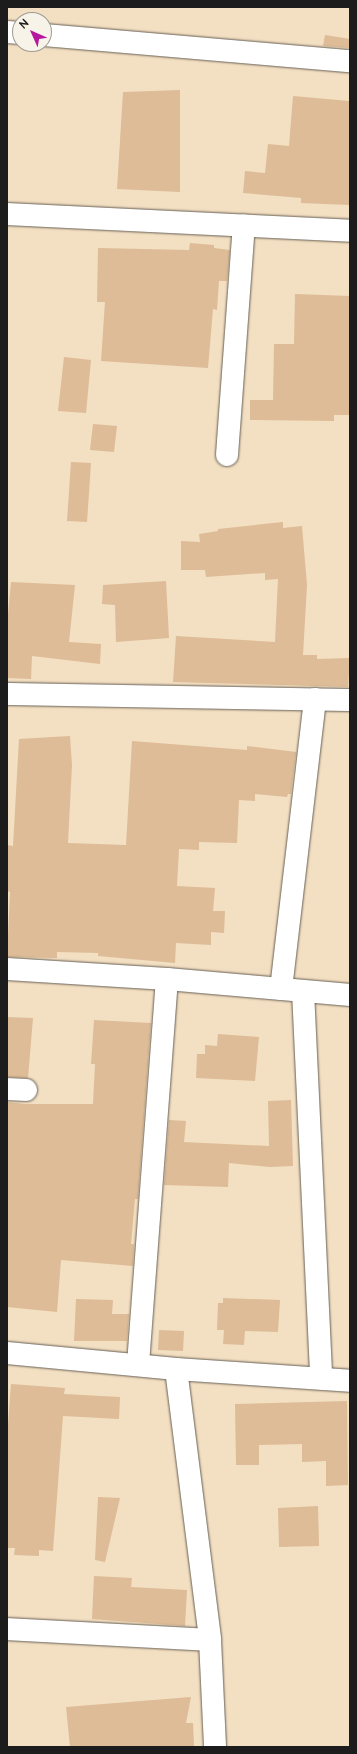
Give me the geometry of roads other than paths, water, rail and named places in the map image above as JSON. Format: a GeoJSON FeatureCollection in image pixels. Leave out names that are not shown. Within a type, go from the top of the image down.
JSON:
{"type":"FeatureCollection","features":[{"type":"Feature","properties":{"kind":"street"},"geometry":{"type":"LineString","coordinates":[[52,36],[350,61]]}},
{"type":"Feature","properties":{"kind":"street"},"geometry":{"type":"LineString","coordinates":[[7,214],[350,231]]}},
{"type":"Feature","properties":{"kind":"street"},"geometry":{"type":"LineString","coordinates":[[227,455],[244,226]]}},
{"type":"Feature","properties":{"kind":"street"},"geometry":{"type":"LineString","coordinates":[[7,694],[350,700]]}},
{"type":"Feature","properties":{"kind":"street"},"geometry":{"type":"LineString","coordinates":[[281,989],[314,699]]}},
{"type":"Feature","properties":{"kind":"street"},"geometry":{"type":"LineString","coordinates":[[7,969],[167,979],[350,995]]}},
{"type":"Feature","properties":{"kind":"street"},"geometry":{"type":"LineString","coordinates":[[138,1364],[167,979]]}},
{"type":"Feature","properties":{"kind":"street"},"geometry":{"type":"LineString","coordinates":[[303,991],[321,1379]]}},
{"type":"Feature","properties":{"kind":"street"},"geometry":{"type":"LineString","coordinates":[[7,1353],[138,1364],[176,1369],[350,1381]]}},
{"type":"Feature","properties":{"kind":"street"},"geometry":{"type":"LineString","coordinates":[[176,1369],[210,1640],[215,1747]]}},
{"type":"Feature","properties":{"kind":"street"},"geometry":{"type":"LineString","coordinates":[[7,1629],[210,1640]]}}]}
